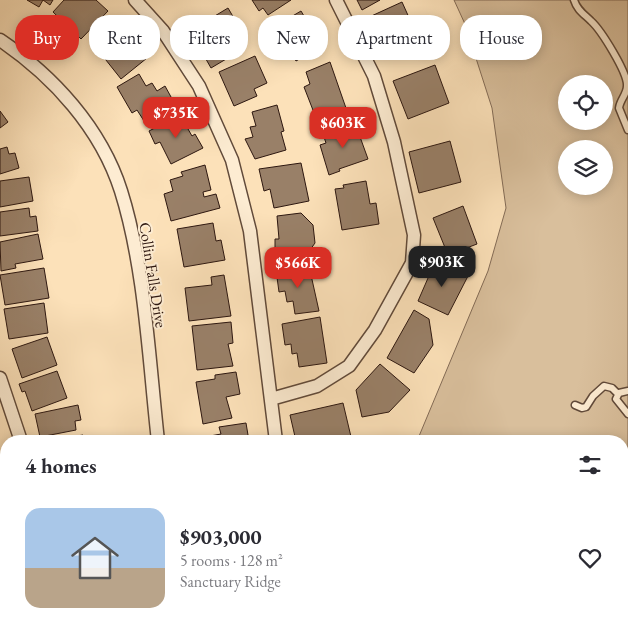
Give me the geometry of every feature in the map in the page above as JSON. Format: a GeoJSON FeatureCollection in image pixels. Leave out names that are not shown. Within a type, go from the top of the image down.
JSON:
{"type":"FeatureCollection","features":[{"type":"Feature","properties":{"kind":"street"},"geometry":{"type":"LineString","coordinates":[[135,0],[163,31],[200,86],[232,160],[250,231],[275,435]]}},
{"type":"Feature","properties":{"kind":"street"},"geometry":{"type":"LineString","coordinates":[[271,399],[317,386],[349,366],[375,330],[412,263],[414,235],[394,142],[374,76],[336,0]]}},
{"type":"Feature","properties":{"kind":"street","name":"Collin Falls Drive"},"geometry":{"type":"LineString","coordinates":[[0,40],[30,60],[70,100],[101,146],[120,190],[136,256],[157,435]]}},
{"type":"Feature","properties":{"kind":"street"},"geometry":{"type":"LineString","coordinates":[[0,378],[19,435]]}},
{"type":"Feature","properties":{"kind":"lane"},"geometry":{"type":"LineString","coordinates":[[574,0],[577,8],[592,21],[602,35],[622,70],[627,84],[619,108],[628,130]]}},
{"type":"Feature","properties":{"kind":"lane"},"geometry":{"type":"LineString","coordinates":[[575,405],[582,408],[586,407],[593,396],[604,386],[612,388],[618,394]]}},
{"type":"Feature","properties":{"kind":"lane"},"geometry":{"type":"LineString","coordinates":[[618,394],[628,390]]}},
{"type":"Feature","properties":{"kind":"lane"},"geometry":{"type":"LineString","coordinates":[[618,394],[616,399],[628,414]]}},
{"type":"Feature","properties":{"kind":"shaded area"},"geometry":{"type":"Polygon","coordinates":[[[454,0],[628,0],[628,435],[420,435],[488,271],[506,208],[492,108],[477,60],[542,60],[542,15],[461,15],[454,0]]]}},
{"type":"Feature","properties":{"kind":"building"},"geometry":{"type":"Polygon","coordinates":[[[27,0],[43,0],[39,7],[27,0]]]}},
{"type":"Feature","properties":{"kind":"building"},"geometry":{"type":"Polygon","coordinates":[[[43,0],[53,0],[50,5],[43,0]]]}},
{"type":"Feature","properties":{"kind":"building"},"geometry":{"type":"Polygon","coordinates":[[[64,0],[96,0],[108,11],[104,15],[89,15],[89,31],[81,39],[79,37],[79,15],[56,15],[53,12],[64,0]]]}},
{"type":"Feature","properties":{"kind":"building"},"geometry":{"type":"Polygon","coordinates":[[[252,0],[291,0],[268,15],[263,8],[259,11],[252,0]]]}},
{"type":"Feature","properties":{"kind":"building"},"geometry":{"type":"Polygon","coordinates":[[[357,0],[380,0],[362,10],[357,0]]]}},
{"type":"Feature","properties":{"kind":"building"},"geometry":{"type":"Polygon","coordinates":[[[402,2],[408,15],[374,15],[402,2]]]}},
{"type":"Feature","properties":{"kind":"building"},"geometry":{"type":"Polygon","coordinates":[[[228,8],[232,15],[216,15],[228,8]]]}},
{"type":"Feature","properties":{"kind":"building"},"geometry":{"type":"Polygon","coordinates":[[[301,11],[303,15],[294,15],[301,11]]]}},
{"type":"Feature","properties":{"kind":"building"},"geometry":{"type":"Polygon","coordinates":[[[255,56],[267,83],[254,89],[257,96],[234,106],[219,72],[255,56]]]}},
{"type":"Feature","properties":{"kind":"building"},"geometry":{"type":"Polygon","coordinates":[[[106,60],[145,60],[121,79],[106,60]]]}},
{"type":"Feature","properties":{"kind":"building"},"geometry":{"type":"Polygon","coordinates":[[[206,60],[224,60],[211,68],[206,60]]]}},
{"type":"Feature","properties":{"kind":"building"},"geometry":{"type":"Polygon","coordinates":[[[330,62],[347,111],[318,123],[304,87],[310,84],[306,72],[330,62]]]}},
{"type":"Feature","properties":{"kind":"building"},"geometry":{"type":"Polygon","coordinates":[[[435,65],[449,103],[408,119],[393,81],[435,65]]]}},
{"type":"Feature","properties":{"kind":"building"},"geometry":{"type":"Polygon","coordinates":[[[139,74],[146,86],[152,83],[157,91],[165,86],[176,106],[146,124],[137,110],[132,113],[117,87],[139,74]]]}},
{"type":"Feature","properties":{"kind":"building"},"geometry":{"type":"Polygon","coordinates":[[[277,105],[284,131],[281,132],[286,150],[255,159],[245,139],[253,137],[250,127],[256,126],[252,112],[277,105]]]}},
{"type":"Feature","properties":{"kind":"building"},"geometry":{"type":"Polygon","coordinates":[[[0,111],[8,122],[0,128],[0,111]]]}},
{"type":"Feature","properties":{"kind":"building"},"geometry":{"type":"Polygon","coordinates":[[[180,115],[192,136],[195,134],[203,148],[171,164],[160,142],[155,144],[149,131],[180,115]]]}},
{"type":"Feature","properties":{"kind":"building"},"geometry":{"type":"Polygon","coordinates":[[[355,123],[368,159],[339,169],[340,171],[329,175],[320,145],[326,143],[324,137],[332,134],[331,131],[355,123]]]}},
{"type":"Feature","properties":{"kind":"building"},"geometry":{"type":"Polygon","coordinates":[[[450,141],[461,182],[419,193],[409,152],[450,141]]]}},
{"type":"Feature","properties":{"kind":"building"},"geometry":{"type":"Polygon","coordinates":[[[7,147],[9,154],[15,153],[19,168],[0,174],[0,149],[7,147]]]}},
{"type":"Feature","properties":{"kind":"building"},"geometry":{"type":"Polygon","coordinates":[[[301,163],[309,201],[274,208],[270,189],[264,191],[259,169],[301,163]]]}},
{"type":"Feature","properties":{"kind":"building"},"geometry":{"type":"Polygon","coordinates":[[[205,165],[211,190],[203,192],[204,197],[216,194],[220,208],[171,221],[164,194],[173,191],[170,180],[183,176],[181,172],[205,165]]]}},
{"type":"Feature","properties":{"kind":"building"},"geometry":{"type":"Polygon","coordinates":[[[29,177],[33,201],[0,207],[0,181],[29,177]]]}},
{"type":"Feature","properties":{"kind":"building"},"geometry":{"type":"Polygon","coordinates":[[[366,181],[370,204],[376,203],[379,224],[342,230],[335,189],[344,188],[343,185],[366,181]]]}},
{"type":"Feature","properties":{"kind":"building"},"geometry":{"type":"Polygon","coordinates":[[[463,206],[477,244],[448,255],[433,218],[463,206]]]}},
{"type":"Feature","properties":{"kind":"building"},"geometry":{"type":"Polygon","coordinates":[[[29,208],[30,217],[36,216],[38,231],[0,236],[0,212],[29,208]]]}},
{"type":"Feature","properties":{"kind":"building"},"geometry":{"type":"Polygon","coordinates":[[[301,213],[313,225],[315,243],[310,250],[305,251],[306,259],[275,262],[275,239],[279,239],[277,216],[301,213]]]}},
{"type":"Feature","properties":{"kind":"building"},"geometry":{"type":"Polygon","coordinates":[[[213,223],[216,241],[221,240],[225,260],[184,267],[177,229],[213,223]]]}},
{"type":"Feature","properties":{"kind":"building"},"geometry":{"type":"Polygon","coordinates":[[[38,234],[43,259],[15,264],[16,268],[1,271],[0,242],[38,234]]]}},
{"type":"Feature","properties":{"kind":"building"},"geometry":{"type":"Polygon","coordinates":[[[435,262],[468,276],[448,315],[418,301],[435,262]]]}},
{"type":"Feature","properties":{"kind":"building"},"geometry":{"type":"Polygon","coordinates":[[[309,266],[319,311],[295,314],[293,301],[287,302],[285,291],[279,292],[276,270],[309,266]]]}},
{"type":"Feature","properties":{"kind":"building"},"geometry":{"type":"Polygon","coordinates":[[[44,268],[49,298],[5,305],[0,275],[44,268]]]}},
{"type":"Feature","properties":{"kind":"building"},"geometry":{"type":"Polygon","coordinates":[[[224,275],[231,316],[189,321],[185,288],[212,285],[211,277],[224,275]]]}},
{"type":"Feature","properties":{"kind":"building"},"geometry":{"type":"Polygon","coordinates":[[[44,303],[48,333],[9,339],[4,309],[44,303]]]}},
{"type":"Feature","properties":{"kind":"building"},"geometry":{"type":"Polygon","coordinates":[[[414,310],[429,319],[433,345],[414,373],[387,358],[414,310]]]}},
{"type":"Feature","properties":{"kind":"building"},"geometry":{"type":"Polygon","coordinates":[[[320,317],[327,363],[299,367],[297,353],[292,354],[291,344],[285,345],[282,324],[320,317]]]}},
{"type":"Feature","properties":{"kind":"building"},"geometry":{"type":"Polygon","coordinates":[[[231,322],[233,343],[228,344],[233,366],[197,370],[192,326],[231,322]]]}},
{"type":"Feature","properties":{"kind":"building"},"geometry":{"type":"Polygon","coordinates":[[[47,337],[57,365],[22,378],[12,349],[47,337]]]}},
{"type":"Feature","properties":{"kind":"building"},"geometry":{"type":"Polygon","coordinates":[[[380,364],[410,390],[389,412],[362,417],[356,390],[380,364]]]}},
{"type":"Feature","properties":{"kind":"building"},"geometry":{"type":"Polygon","coordinates":[[[57,371],[67,398],[32,411],[25,391],[22,392],[19,384],[57,371]]]}},
{"type":"Feature","properties":{"kind":"building"},"geometry":{"type":"Polygon","coordinates":[[[236,372],[240,394],[226,397],[232,418],[203,424],[196,382],[215,379],[215,375],[236,372]]]}},
{"type":"Feature","properties":{"kind":"building"},"geometry":{"type":"Polygon","coordinates":[[[343,403],[351,435],[295,435],[290,415],[343,403]]]}},
{"type":"Feature","properties":{"kind":"building"},"geometry":{"type":"Polygon","coordinates":[[[78,405],[81,420],[75,421],[76,430],[40,435],[35,414],[78,405]]]}},
{"type":"Feature","properties":{"kind":"building"},"geometry":{"type":"Polygon","coordinates":[[[246,423],[248,435],[216,435],[221,434],[219,427],[246,423]]]}}]}
